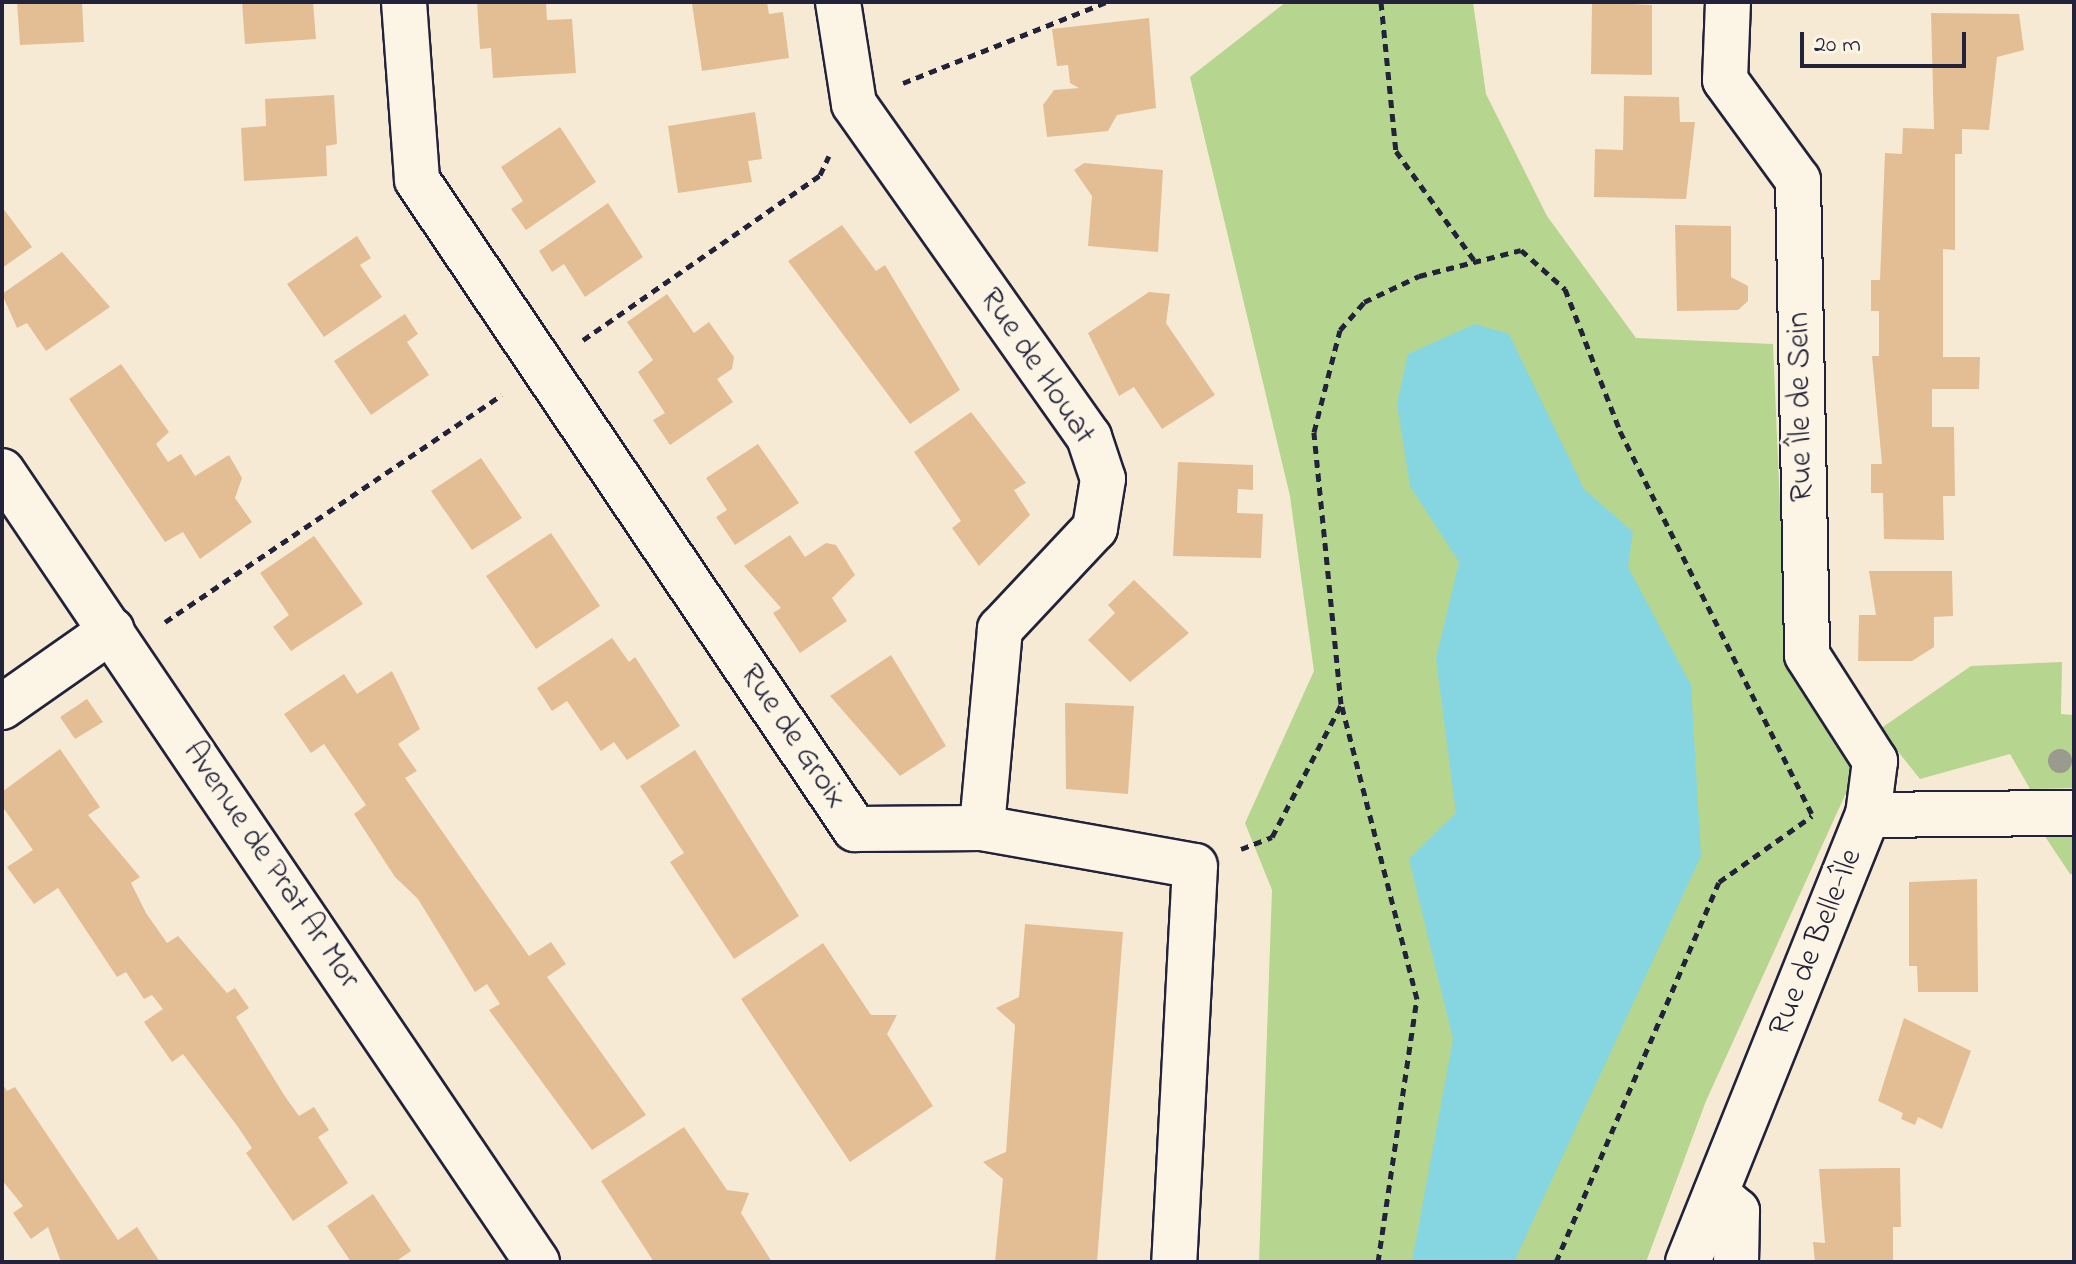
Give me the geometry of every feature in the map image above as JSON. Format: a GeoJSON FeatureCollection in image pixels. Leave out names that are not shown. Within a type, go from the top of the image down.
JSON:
{"type":"FeatureCollection","features":[{"type":"Feature","properties":{"kind":"street","name":"Rue de Groix"},"geometry":{"type":"LineString","coordinates":[[404,2],[417,180],[541,369],[855,829],[982,828],[1195,866]]}},
{"type":"Feature","properties":{"kind":"street","name":"Rue de Houat"},"geometry":{"type":"LineString","coordinates":[[838,2],[854,104],[1089,437],[1103,479],[1095,528],[1000,629],[982,828]]}},
{"type":"Feature","properties":{"kind":"street","name":"Rue Île de Sein"},"geometry":{"type":"LineString","coordinates":[[1728,2],[1725,80],[1798,180],[1807,655],[1875,761],[1868,815]]}},
{"type":"Feature","properties":{"kind":"street","name":"Avenue de Prat Ar Mor"},"geometry":{"type":"LineString","coordinates":[[2,471],[537,1262]]}},
{"type":"Feature","properties":{"kind":"street"},"geometry":{"type":"LineString","coordinates":[[2,707],[118,640]]}},
{"type":"Feature","properties":{"kind":"street","name":"Rue de Belle-Île"},"geometry":{"type":"LineString","coordinates":[[1688,1262],[1868,815],[2074,813]]}},
{"type":"Feature","properties":{"kind":"street"},"geometry":{"type":"LineString","coordinates":[[1174,1262],[1195,866]]}},
{"type":"Feature","properties":{"kind":"street"},"geometry":{"type":"LineString","coordinates":[[1716,1193],[1737,1211],[1736,1262]]}},
{"type":"Feature","properties":{"kind":"path"},"geometry":{"type":"LineString","coordinates":[[118,640],[541,369],[820,175],[854,104],[1107,2]]}},
{"type":"Feature","properties":{"kind":"path"},"geometry":{"type":"LineString","coordinates":[[1381,2],[1396,151],[1474,260]]}},
{"type":"Feature","properties":{"kind":"path"},"geometry":{"type":"LineString","coordinates":[[1378,1262],[1417,999],[1341,704],[1314,432],[1340,330],[1364,302],[1474,260],[1521,250],[1565,289],[1620,431],[1813,816]]}},
{"type":"Feature","properties":{"kind":"path"},"geometry":{"type":"LineString","coordinates":[[1195,866],[1272,837],[1341,704]]}},
{"type":"Feature","properties":{"kind":"path"},"geometry":{"type":"LineString","coordinates":[[1556,1262],[1719,882],[1813,816],[1868,815]]}},
{"type":"Feature","properties":{"kind":"green space"},"geometry":{"type":"Polygon","coordinates":[[[1286,2],[1473,2],[1486,94],[1547,216],[1636,338],[1773,344],[1787,668],[1856,771],[1706,1101],[1646,1262],[1259,1262],[1272,890],[1245,823],[1314,671],[1290,496],[1190,77],[1286,2]]]}},
{"type":"Feature","properties":{"kind":"green space"},"geometry":{"type":"Polygon","coordinates":[[[2062,662],[2061,714],[2074,715],[2074,788],[2030,789],[2010,754],[1920,779],[1880,729],[1971,666],[2062,662]]]}},
{"type":"Feature","properties":{"kind":"green space"},"geometry":{"type":"Polygon","coordinates":[[[2044,835],[2074,835],[2074,874],[2070,874],[2044,835]]]}},
{"type":"Feature","properties":{"kind":"water"},"geometry":{"type":"Polygon","coordinates":[[[1475,324],[1509,334],[1584,489],[1633,532],[1628,567],[1691,685],[1701,856],[1514,1262],[1412,1262],[1453,1039],[1409,859],[1456,813],[1436,659],[1459,562],[1410,486],[1397,404],[1408,354],[1475,324]]]}},
{"type":"Feature","properties":{"kind":"building"},"geometry":{"type":"Polygon","coordinates":[[[17,2],[82,2],[84,42],[20,45],[17,2]]]}},
{"type":"Feature","properties":{"kind":"building"},"geometry":{"type":"Polygon","coordinates":[[[242,2],[313,2],[316,39],[245,44],[242,2]]]}},
{"type":"Feature","properties":{"kind":"building"},"geometry":{"type":"Polygon","coordinates":[[[477,2],[546,2],[547,20],[572,19],[576,73],[493,78],[491,48],[480,49],[477,2]]]}},
{"type":"Feature","properties":{"kind":"building"},"geometry":{"type":"Polygon","coordinates":[[[767,2],[769,14],[783,12],[789,58],[702,71],[692,4],[767,2]]]}},
{"type":"Feature","properties":{"kind":"building"},"geometry":{"type":"Polygon","coordinates":[[[1592,2],[1652,5],[1652,75],[1591,74],[1592,2]]]}},
{"type":"Feature","properties":{"kind":"building"},"geometry":{"type":"Polygon","coordinates":[[[1931,13],[2019,14],[2024,50],[1997,57],[1989,130],[1962,129],[1962,154],[1955,154],[1955,250],[1943,249],[1943,357],[1980,357],[1979,389],[1932,389],[1932,427],[1954,427],[1955,496],[1943,496],[1944,540],[1884,539],[1883,493],[1871,493],[1871,464],[1882,464],[1872,356],[1879,356],[1879,311],[1871,311],[1871,280],[1880,280],[1885,153],[1902,154],[1903,128],[1934,129],[1931,13]]]}},
{"type":"Feature","properties":{"kind":"building"},"geometry":{"type":"Polygon","coordinates":[[[1149,18],[1156,108],[1117,115],[1108,131],[1047,137],[1043,105],[1054,90],[1079,88],[1070,83],[1068,65],[1057,66],[1052,29],[1149,18]]]}},
{"type":"Feature","properties":{"kind":"building"},"geometry":{"type":"Polygon","coordinates":[[[334,95],[337,144],[326,146],[327,176],[244,181],[241,128],[266,126],[265,99],[334,95]]]}},
{"type":"Feature","properties":{"kind":"building"},"geometry":{"type":"Polygon","coordinates":[[[1624,96],[1679,97],[1680,122],[1695,122],[1686,199],[1594,197],[1595,149],[1623,150],[1624,96]]]}},
{"type":"Feature","properties":{"kind":"building"},"geometry":{"type":"Polygon","coordinates":[[[755,112],[762,159],[748,161],[752,182],[678,193],[668,126],[755,112]]]}},
{"type":"Feature","properties":{"kind":"building"},"geometry":{"type":"Polygon","coordinates":[[[560,127],[596,182],[526,230],[511,209],[523,201],[501,167],[560,127]]]}},
{"type":"Feature","properties":{"kind":"building"},"geometry":{"type":"Polygon","coordinates":[[[1084,163],[1163,170],[1158,252],[1088,246],[1092,196],[1074,170],[1084,163]]]}},
{"type":"Feature","properties":{"kind":"building"},"geometry":{"type":"Polygon","coordinates":[[[608,203],[643,257],[585,297],[564,264],[552,272],[539,251],[608,203]]]}},
{"type":"Feature","properties":{"kind":"building"},"geometry":{"type":"Polygon","coordinates":[[[2,207],[32,247],[2,268],[2,207]]]}},
{"type":"Feature","properties":{"kind":"building"},"geometry":{"type":"Polygon","coordinates":[[[842,225],[876,271],[885,265],[960,390],[910,424],[788,261],[842,225]]]}},
{"type":"Feature","properties":{"kind":"building"},"geometry":{"type":"Polygon","coordinates":[[[1675,225],[1731,226],[1731,277],[1748,286],[1748,301],[1738,310],[1677,311],[1675,225]]]}},
{"type":"Feature","properties":{"kind":"building"},"geometry":{"type":"Polygon","coordinates":[[[357,236],[371,258],[360,265],[382,297],[324,337],[287,284],[357,236]]]}},
{"type":"Feature","properties":{"kind":"building"},"geometry":{"type":"Polygon","coordinates":[[[62,252],[110,307],[46,351],[27,323],[17,328],[2,294],[62,252]]]}},
{"type":"Feature","properties":{"kind":"building"},"geometry":{"type":"Polygon","coordinates":[[[1149,292],[1170,294],[1166,323],[1215,395],[1162,429],[1134,387],[1119,396],[1088,333],[1149,292]]]}},
{"type":"Feature","properties":{"kind":"building"},"geometry":{"type":"Polygon","coordinates":[[[667,294],[694,333],[709,322],[734,357],[732,369],[717,379],[733,402],[670,445],[653,420],[665,413],[638,372],[653,360],[627,322],[667,294]]]}},
{"type":"Feature","properties":{"kind":"building"},"geometry":{"type":"Polygon","coordinates":[[[405,314],[418,334],[407,342],[429,375],[371,415],[334,361],[405,314]]]}},
{"type":"Feature","properties":{"kind":"building"},"geometry":{"type":"Polygon","coordinates":[[[121,364],[169,432],[156,444],[168,462],[181,454],[195,476],[229,455],[242,478],[235,498],[252,522],[200,559],[183,532],[165,542],[69,399],[121,364]]]}},
{"type":"Feature","properties":{"kind":"building"},"geometry":{"type":"Polygon","coordinates":[[[971,412],[1026,483],[1014,490],[1030,515],[979,566],[952,528],[961,521],[914,452],[971,412]]]}},
{"type":"Feature","properties":{"kind":"building"},"geometry":{"type":"Polygon","coordinates":[[[758,444],[799,503],[735,545],[716,517],[727,510],[706,478],[758,444]]]}},
{"type":"Feature","properties":{"kind":"building"},"geometry":{"type":"Polygon","coordinates":[[[481,458],[522,518],[472,550],[431,491],[481,458]]]}},
{"type":"Feature","properties":{"kind":"building"},"geometry":{"type":"Polygon","coordinates":[[[1178,462],[1253,465],[1253,490],[1238,489],[1237,513],[1263,514],[1261,558],[1173,556],[1178,462]]]}},
{"type":"Feature","properties":{"kind":"building"},"geometry":{"type":"Polygon","coordinates":[[[551,533],[600,606],[536,649],[486,576],[551,533]]]}},
{"type":"Feature","properties":{"kind":"building"},"geometry":{"type":"Polygon","coordinates":[[[790,535],[805,557],[826,543],[836,545],[855,575],[832,598],[847,621],[800,653],[773,613],[781,608],[744,566],[790,535]]]}},
{"type":"Feature","properties":{"kind":"building"},"geometry":{"type":"Polygon","coordinates":[[[314,536],[363,604],[291,651],[273,627],[289,615],[260,573],[314,536]]]}},
{"type":"Feature","properties":{"kind":"building"},"geometry":{"type":"Polygon","coordinates":[[[1869,571],[1952,571],[1953,616],[1934,617],[1934,647],[1912,661],[1858,661],[1859,615],[1876,615],[1869,571]]]}},
{"type":"Feature","properties":{"kind":"building"},"geometry":{"type":"Polygon","coordinates":[[[1134,580],[1189,633],[1130,682],[1088,640],[1115,613],[1108,605],[1134,580]]]}},
{"type":"Feature","properties":{"kind":"building"},"geometry":{"type":"Polygon","coordinates":[[[612,638],[629,662],[635,657],[680,726],[627,760],[614,742],[601,751],[567,701],[552,711],[537,688],[612,638]]]}},
{"type":"Feature","properties":{"kind":"building"},"geometry":{"type":"Polygon","coordinates":[[[891,655],[946,746],[900,776],[830,696],[891,655]]]}},
{"type":"Feature","properties":{"kind":"building"},"geometry":{"type":"Polygon","coordinates":[[[392,671],[420,729],[398,744],[417,771],[405,778],[529,956],[551,942],[566,964],[547,977],[646,1115],[592,1150],[489,1010],[500,1004],[487,984],[475,992],[418,899],[395,877],[354,814],[366,805],[324,744],[311,753],[284,714],[344,674],[357,694],[392,671]]]}},
{"type":"Feature","properties":{"kind":"building"},"geometry":{"type":"Polygon","coordinates":[[[87,699],[103,722],[75,739],[60,717],[87,699]]]}},
{"type":"Feature","properties":{"kind":"building"},"geometry":{"type":"Polygon","coordinates":[[[1065,703],[1134,706],[1128,794],[1066,789],[1065,703]]]}},
{"type":"Feature","properties":{"kind":"building"},"geometry":{"type":"Polygon","coordinates":[[[60,749],[100,807],[88,815],[140,877],[131,883],[146,913],[167,943],[178,936],[227,993],[235,988],[249,1008],[236,1017],[284,1095],[299,1116],[314,1107],[329,1130],[318,1137],[348,1183],[293,1221],[246,1153],[252,1148],[238,1127],[183,1054],[172,1062],[144,1022],[163,1009],[152,995],[144,999],[126,972],[117,977],[58,888],[34,904],[7,867],[33,850],[2,806],[2,792],[60,749]]]}},
{"type":"Feature","properties":{"kind":"building"},"geometry":{"type":"Polygon","coordinates":[[[695,750],[799,916],[734,959],[670,862],[684,853],[640,786],[695,750]]]}},
{"type":"Feature","properties":{"kind":"building"},"geometry":{"type":"Polygon","coordinates":[[[1977,879],[1978,992],[1918,992],[1917,966],[1909,966],[1909,882],[1977,879]]]}},
{"type":"Feature","properties":{"kind":"building"},"geometry":{"type":"Polygon","coordinates":[[[1025,924],[1123,932],[1097,1262],[995,1262],[1003,1179],[983,1162],[1006,1152],[1015,1025],[996,1008],[1019,997],[1025,924]]]}},
{"type":"Feature","properties":{"kind":"building"},"geometry":{"type":"Polygon","coordinates":[[[823,943],[871,1015],[897,1015],[887,1034],[933,1106],[850,1162],[741,999],[823,943]]]}},
{"type":"Feature","properties":{"kind":"building"},"geometry":{"type":"Polygon","coordinates":[[[1904,1018],[1971,1051],[1942,1129],[1918,1117],[1915,1125],[1901,1119],[1903,1113],[1878,1101],[1904,1018]]]}},
{"type":"Feature","properties":{"kind":"building"},"geometry":{"type":"Polygon","coordinates":[[[2,1083],[7,1091],[15,1087],[118,1240],[137,1227],[160,1262],[61,1262],[48,1227],[31,1239],[13,1213],[23,1206],[2,1180],[2,1083]]]}},
{"type":"Feature","properties":{"kind":"building"},"geometry":{"type":"Polygon","coordinates":[[[684,1127],[727,1190],[749,1193],[741,1213],[772,1262],[654,1262],[601,1181],[684,1127]]]}},
{"type":"Feature","properties":{"kind":"building"},"geometry":{"type":"Polygon","coordinates":[[[1900,1168],[1901,1227],[1893,1227],[1893,1262],[1815,1262],[1813,1242],[1825,1243],[1819,1169],[1900,1168]]]}},
{"type":"Feature","properties":{"kind":"building"},"geometry":{"type":"Polygon","coordinates":[[[373,1194],[411,1251],[395,1262],[351,1262],[327,1226],[373,1194]]]}}]}
